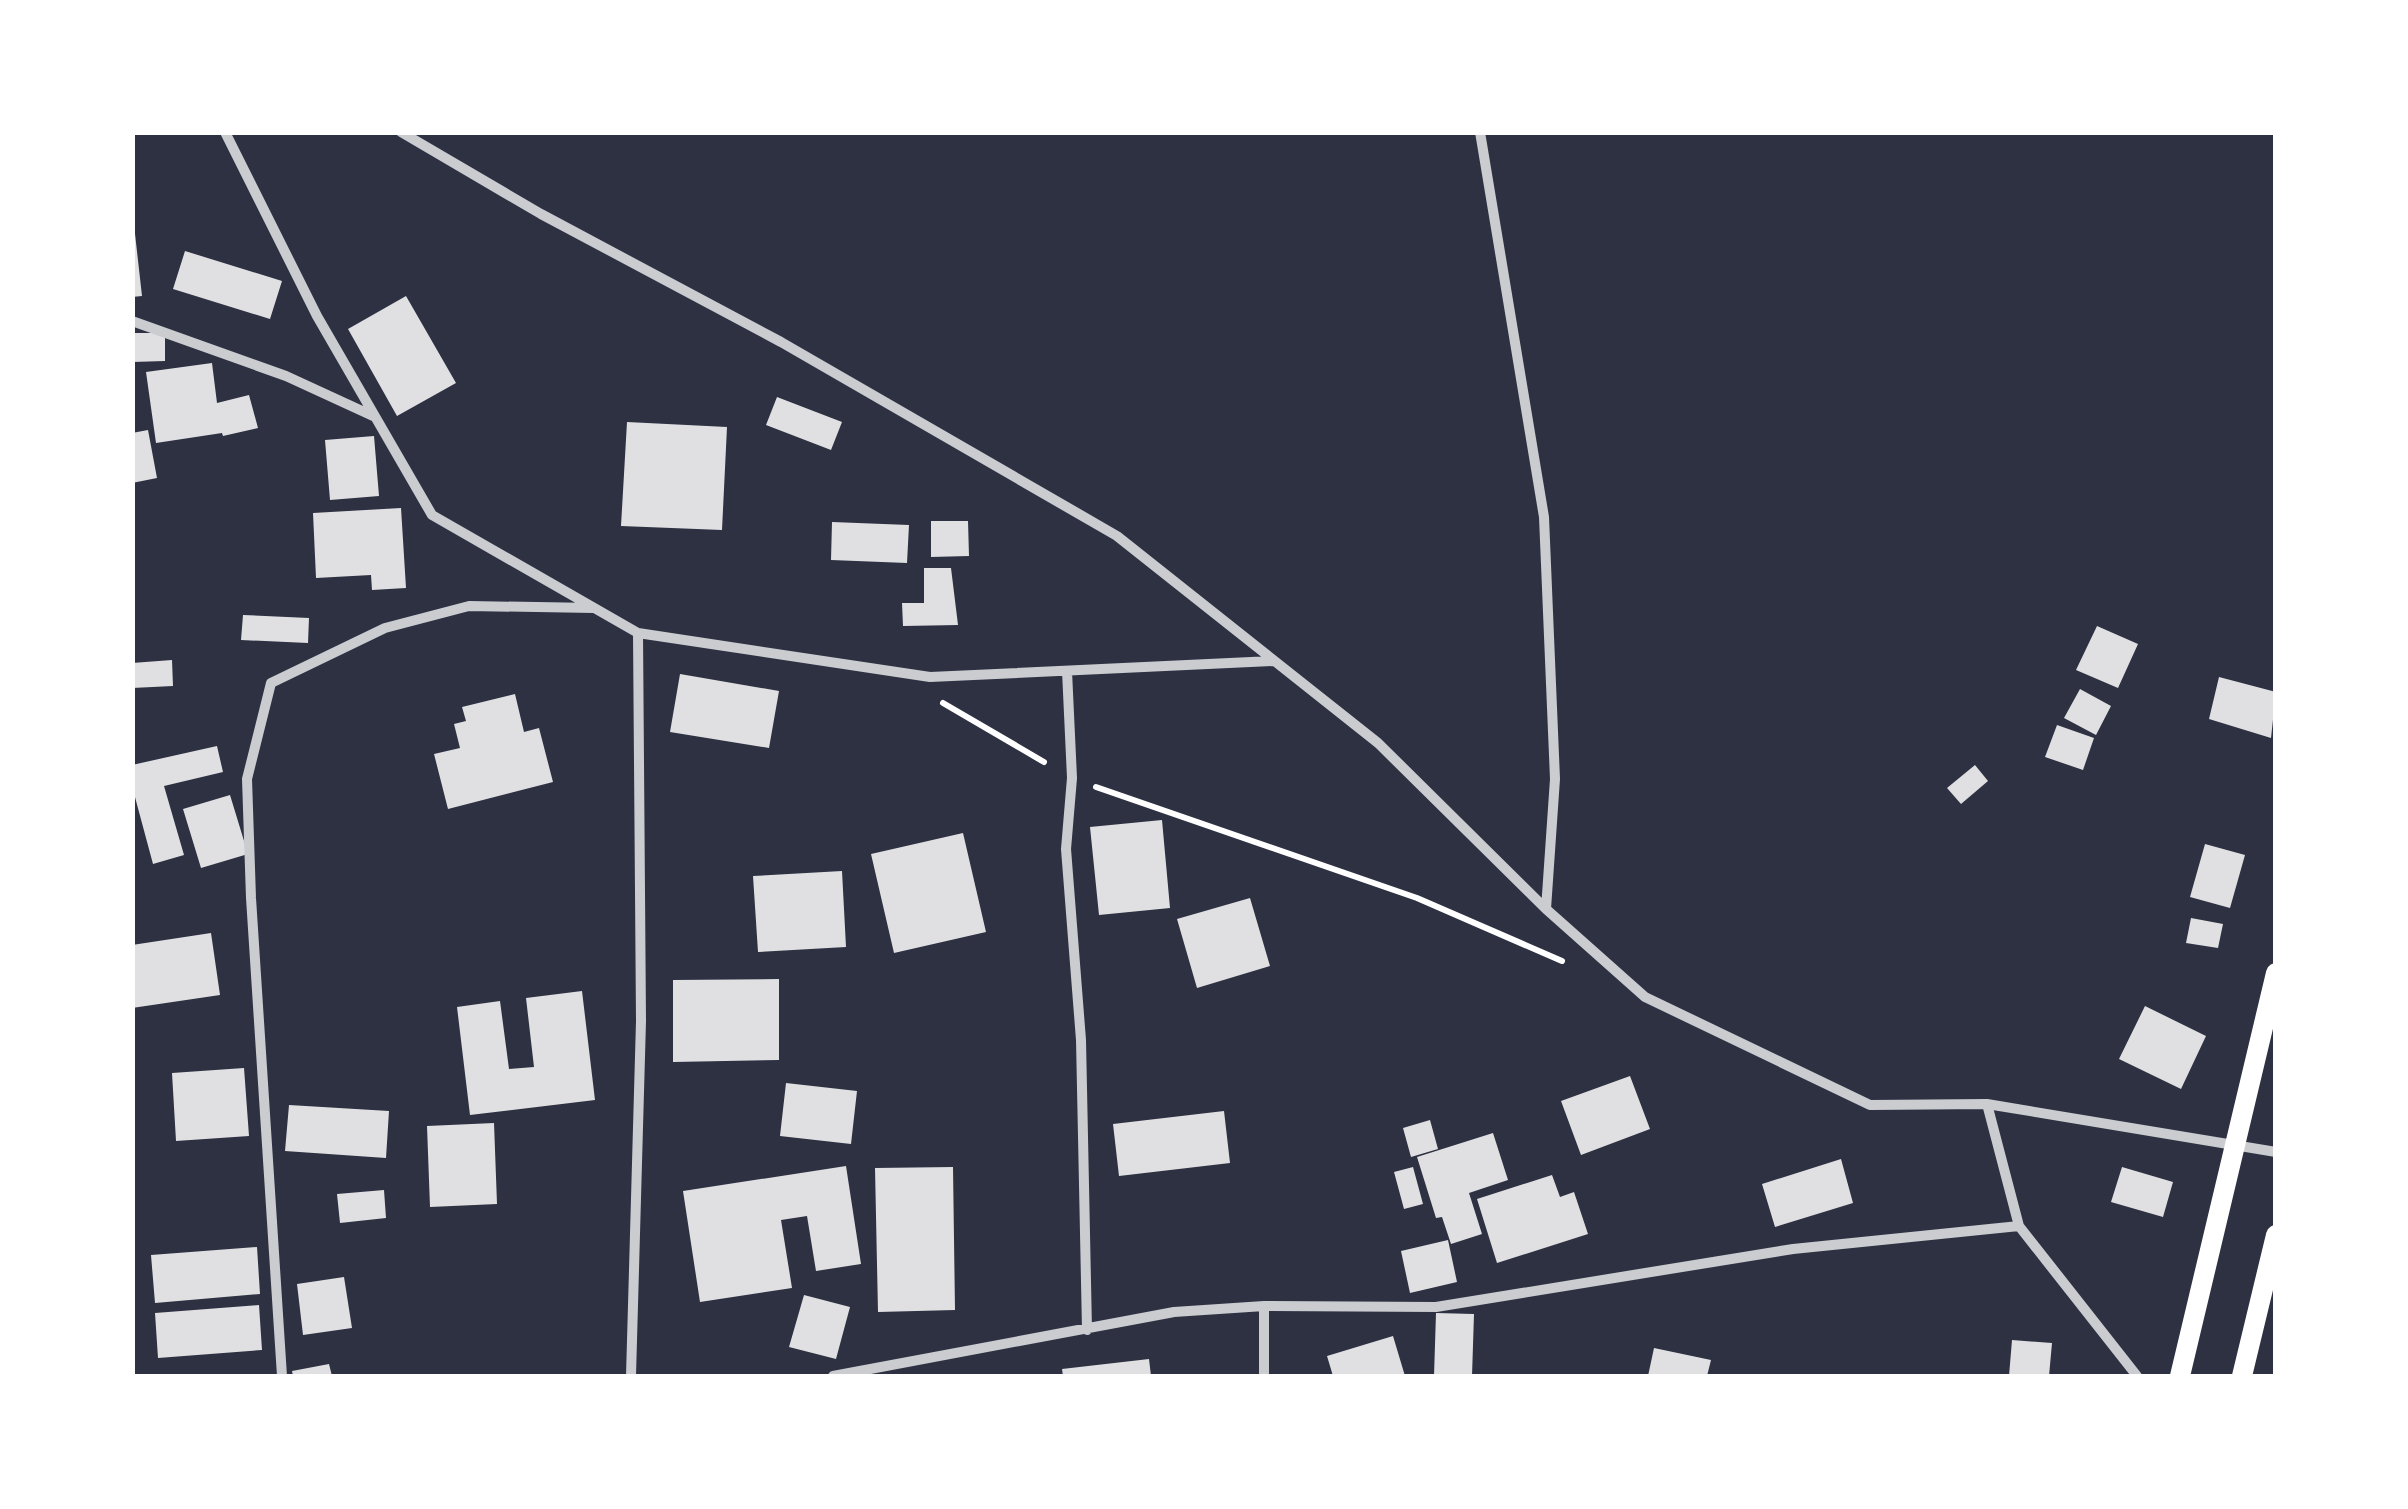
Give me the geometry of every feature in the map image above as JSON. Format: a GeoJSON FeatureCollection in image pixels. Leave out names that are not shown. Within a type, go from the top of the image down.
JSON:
{"type":"FeatureCollection","features":[{"type":"Feature","properties":{"kind":"main road"},"geometry":{"type":"LineString","coordinates":[[2180,1376],[2276,973]]}},
{"type":"Feature","properties":{"kind":"main road"},"geometry":{"type":"LineString","coordinates":[[2242,1376],[2276,1235]]}},
{"type":"Feature","properties":{"kind":"street"},"geometry":{"type":"LineString","coordinates":[[225,132],[318,316],[432,515],[638,633],[930,677],[1274,661]]}},
{"type":"Feature","properties":{"kind":"street"},"geometry":{"type":"LineString","coordinates":[[401,132],[541,214],[781,342],[1117,536],[1378,743],[1546,909],[1645,997],[1870,1104],[1987,1104],[2235,1142],[2276,1152]]}},
{"type":"Feature","properties":{"kind":"street"},"geometry":{"type":"LineString","coordinates":[[1480,132],[1544,517],[1555,779],[1546,909]]}},
{"type":"Feature","properties":{"kind":"street"},"geometry":{"type":"LineString","coordinates":[[132,321],[286,376],[375,416]]}},
{"type":"Feature","properties":{"kind":"street"},"geometry":{"type":"LineString","coordinates":[[282,1376],[251,898],[248,779],[271,682],[385,628],[469,606],[595,608]]}},
{"type":"Feature","properties":{"kind":"street"},"geometry":{"type":"LineString","coordinates":[[631,1376],[641,1021],[638,633]]}},
{"type":"Feature","properties":{"kind":"street"},"geometry":{"type":"LineString","coordinates":[[1067,671],[1072,778],[1066,849],[1081,1040],[1087,1330]]}},
{"type":"Feature","properties":{"kind":"street"},"geometry":{"type":"LineString","coordinates":[[1987,1104],[2019,1226],[2137,1376]]}},
{"type":"Feature","properties":{"kind":"street"},"geometry":{"type":"LineString","coordinates":[[833,1376],[1174,1312],[1264,1306],[1436,1307],[1793,1248],[2019,1226]]}},
{"type":"Feature","properties":{"kind":"street"},"geometry":{"type":"LineString","coordinates":[[1264,1306],[1264,1376]]}},
{"type":"Feature","properties":{"kind":"path"},"geometry":{"type":"LineString","coordinates":[[931,696],[1072,778],[1418,898],[1575,966]]}},
{"type":"Feature","properties":{"kind":"building"},"geometry":{"type":"Polygon","coordinates":[[[132,207],[142,296],[132,297],[132,207]]]}},
{"type":"Feature","properties":{"kind":"building"},"geometry":{"type":"Polygon","coordinates":[[[185,251],[282,281],[270,319],[173,289],[185,251]]]}},
{"type":"Feature","properties":{"kind":"building"},"geometry":{"type":"Polygon","coordinates":[[[406,296],[456,383],[397,416],[348,329],[406,296]]]}},
{"type":"Feature","properties":{"kind":"building"},"geometry":{"type":"Polygon","coordinates":[[[132,333],[165,333],[165,361],[132,362],[132,333]]]}},
{"type":"Feature","properties":{"kind":"building"},"geometry":{"type":"Polygon","coordinates":[[[212,363],[217,403],[249,395],[258,428],[156,443],[146,372],[212,363]]]}},
{"type":"Feature","properties":{"kind":"building"},"geometry":{"type":"Polygon","coordinates":[[[777,397],[842,422],[831,450],[766,425],[777,397]]]}},
{"type":"Feature","properties":{"kind":"building"},"geometry":{"type":"Polygon","coordinates":[[[627,422],[727,427],[722,530],[621,526],[627,422]]]}},
{"type":"Feature","properties":{"kind":"building"},"geometry":{"type":"Polygon","coordinates":[[[148,430],[157,478],[132,483],[132,433],[148,430]]]}},
{"type":"Feature","properties":{"kind":"building"},"geometry":{"type":"Polygon","coordinates":[[[374,436],[379,496],[330,500],[325,440],[374,436]]]}},
{"type":"Feature","properties":{"kind":"building"},"geometry":{"type":"Polygon","coordinates":[[[401,508],[406,588],[372,590],[371,575],[316,578],[313,513],[401,508]]]}},
{"type":"Feature","properties":{"kind":"building"},"geometry":{"type":"Polygon","coordinates":[[[931,521],[968,521],[969,556],[931,557],[931,521]]]}},
{"type":"Feature","properties":{"kind":"building"},"geometry":{"type":"Polygon","coordinates":[[[832,522],[909,525],[907,563],[831,560],[832,522]]]}},
{"type":"Feature","properties":{"kind":"building"},"geometry":{"type":"Polygon","coordinates":[[[924,568],[951,568],[958,625],[903,626],[902,603],[924,603],[924,568]]]}},
{"type":"Feature","properties":{"kind":"building"},"geometry":{"type":"Polygon","coordinates":[[[243,615],[309,618],[308,643],[241,640],[243,615]]]}},
{"type":"Feature","properties":{"kind":"building"},"geometry":{"type":"Polygon","coordinates":[[[2097,626],[2138,644],[2118,688],[2076,670],[2097,626]]]}},
{"type":"Feature","properties":{"kind":"building"},"geometry":{"type":"Polygon","coordinates":[[[172,660],[173,686],[132,688],[132,663],[172,660]]]}},
{"type":"Feature","properties":{"kind":"building"},"geometry":{"type":"Polygon","coordinates":[[[680,674],[779,691],[769,748],[670,732],[680,674]]]}},
{"type":"Feature","properties":{"kind":"building"},"geometry":{"type":"Polygon","coordinates":[[[2219,677],[2276,692],[2271,738],[2209,719],[2219,677]]]}},
{"type":"Feature","properties":{"kind":"building"},"geometry":{"type":"Polygon","coordinates":[[[2080,689],[2111,706],[2096,735],[2064,718],[2080,689]]]}},
{"type":"Feature","properties":{"kind":"building"},"geometry":{"type":"Polygon","coordinates":[[[515,694],[524,732],[539,728],[553,782],[448,809],[434,754],[460,748],[454,724],[466,721],[462,707],[515,694]]]}},
{"type":"Feature","properties":{"kind":"building"},"geometry":{"type":"Polygon","coordinates":[[[2057,725],[2094,738],[2083,770],[2045,757],[2057,725]]]}},
{"type":"Feature","properties":{"kind":"building"},"geometry":{"type":"Polygon","coordinates":[[[217,746],[223,772],[164,786],[184,855],[153,864],[132,786],[132,765],[217,746]]]}},
{"type":"Feature","properties":{"kind":"building"},"geometry":{"type":"Polygon","coordinates":[[[1975,765],[1988,781],[1961,804],[1947,788],[1975,765]]]}},
{"type":"Feature","properties":{"kind":"building"},"geometry":{"type":"Polygon","coordinates":[[[230,795],[248,854],[201,868],[183,809],[230,795]]]}},
{"type":"Feature","properties":{"kind":"building"},"geometry":{"type":"Polygon","coordinates":[[[1162,820],[1170,908],[1099,915],[1090,827],[1162,820]]]}},
{"type":"Feature","properties":{"kind":"building"},"geometry":{"type":"Polygon","coordinates":[[[963,833],[986,932],[894,953],[871,854],[963,833]]]}},
{"type":"Feature","properties":{"kind":"building"},"geometry":{"type":"Polygon","coordinates":[[[2205,844],[2245,855],[2230,908],[2190,897],[2205,844]]]}},
{"type":"Feature","properties":{"kind":"building"},"geometry":{"type":"Polygon","coordinates":[[[842,871],[846,947],[758,952],[753,876],[842,871]]]}},
{"type":"Feature","properties":{"kind":"building"},"geometry":{"type":"Polygon","coordinates":[[[1250,898],[1270,966],[1197,988],[1177,919],[1250,898]]]}},
{"type":"Feature","properties":{"kind":"building"},"geometry":{"type":"Polygon","coordinates":[[[2191,918],[2223,924],[2218,948],[2186,943],[2191,918]]]}},
{"type":"Feature","properties":{"kind":"building"},"geometry":{"type":"Polygon","coordinates":[[[211,933],[220,995],[132,1008],[132,945],[211,933]]]}},
{"type":"Feature","properties":{"kind":"building"},"geometry":{"type":"Polygon","coordinates":[[[779,979],[779,1060],[673,1062],[673,980],[779,979]]]}},
{"type":"Feature","properties":{"kind":"building"},"geometry":{"type":"Polygon","coordinates":[[[582,991],[595,1100],[470,1115],[457,1007],[500,1001],[509,1069],[534,1067],[526,998],[582,991]]]}},
{"type":"Feature","properties":{"kind":"building"},"geometry":{"type":"Polygon","coordinates":[[[2145,1006],[2206,1036],[2181,1089],[2119,1059],[2145,1006]]]}},
{"type":"Feature","properties":{"kind":"building"},"geometry":{"type":"Polygon","coordinates":[[[244,1068],[249,1136],[176,1141],[172,1073],[244,1068]]]}},
{"type":"Feature","properties":{"kind":"building"},"geometry":{"type":"Polygon","coordinates":[[[1630,1076],[1650,1129],[1581,1155],[1561,1101],[1630,1076]]]}},
{"type":"Feature","properties":{"kind":"building"},"geometry":{"type":"Polygon","coordinates":[[[786,1083],[857,1091],[851,1144],[780,1136],[786,1083]]]}},
{"type":"Feature","properties":{"kind":"building"},"geometry":{"type":"Polygon","coordinates":[[[289,1105],[389,1111],[386,1158],[285,1151],[289,1105]]]}},
{"type":"Feature","properties":{"kind":"building"},"geometry":{"type":"Polygon","coordinates":[[[1224,1111],[1230,1163],[1119,1176],[1113,1124],[1224,1111]]]}},
{"type":"Feature","properties":{"kind":"building"},"geometry":{"type":"Polygon","coordinates":[[[1430,1120],[1438,1149],[1411,1157],[1403,1128],[1430,1120]]]}},
{"type":"Feature","properties":{"kind":"building"},"geometry":{"type":"Polygon","coordinates":[[[494,1123],[497,1204],[430,1207],[427,1126],[494,1123]]]}},
{"type":"Feature","properties":{"kind":"building"},"geometry":{"type":"Polygon","coordinates":[[[1493,1133],[1508,1180],[1469,1193],[1482,1234],[1451,1244],[1442,1217],[1436,1218],[1417,1157],[1493,1133]]]}},
{"type":"Feature","properties":{"kind":"building"},"geometry":{"type":"Polygon","coordinates":[[[1841,1159],[1853,1203],[1775,1227],[1762,1184],[1841,1159]]]}},
{"type":"Feature","properties":{"kind":"building"},"geometry":{"type":"Polygon","coordinates":[[[846,1166],[861,1264],[816,1271],[807,1216],[781,1220],[792,1288],[700,1302],[683,1191],[846,1166]]]}},
{"type":"Feature","properties":{"kind":"building"},"geometry":{"type":"Polygon","coordinates":[[[953,1167],[955,1310],[878,1312],[875,1168],[953,1167]]]}},
{"type":"Feature","properties":{"kind":"building"},"geometry":{"type":"Polygon","coordinates":[[[1413,1167],[1423,1204],[1404,1209],[1394,1172],[1413,1167]]]}},
{"type":"Feature","properties":{"kind":"building"},"geometry":{"type":"Polygon","coordinates":[[[2122,1167],[2173,1182],[2163,1217],[2111,1202],[2122,1167]]]}},
{"type":"Feature","properties":{"kind":"building"},"geometry":{"type":"Polygon","coordinates":[[[1552,1175],[1560,1197],[1574,1192],[1588,1234],[1497,1263],[1477,1199],[1552,1175]]]}},
{"type":"Feature","properties":{"kind":"building"},"geometry":{"type":"Polygon","coordinates":[[[384,1190],[386,1218],[340,1223],[337,1194],[384,1190]]]}},
{"type":"Feature","properties":{"kind":"building"},"geometry":{"type":"Polygon","coordinates":[[[1448,1240],[1457,1282],[1410,1293],[1401,1251],[1448,1240]]]}},
{"type":"Feature","properties":{"kind":"building"},"geometry":{"type":"Polygon","coordinates":[[[257,1247],[260,1294],[155,1303],[151,1255],[257,1247]]]}},
{"type":"Feature","properties":{"kind":"building"},"geometry":{"type":"Polygon","coordinates":[[[344,1277],[352,1328],[303,1335],[297,1284],[344,1277]]]}},
{"type":"Feature","properties":{"kind":"building"},"geometry":{"type":"Polygon","coordinates":[[[804,1295],[850,1307],[836,1359],[789,1347],[804,1295]]]}},
{"type":"Feature","properties":{"kind":"building"},"geometry":{"type":"Polygon","coordinates":[[[259,1305],[262,1350],[158,1358],[155,1313],[259,1305]]]}},
{"type":"Feature","properties":{"kind":"building"},"geometry":{"type":"Polygon","coordinates":[[[1436,1313],[1474,1314],[1472,1376],[1434,1376],[1436,1313]]]}},
{"type":"Feature","properties":{"kind":"building"},"geometry":{"type":"Polygon","coordinates":[[[1393,1336],[1405,1376],[1333,1376],[1327,1356],[1393,1336]]]}},
{"type":"Feature","properties":{"kind":"building"},"geometry":{"type":"Polygon","coordinates":[[[2012,1340],[2052,1343],[2049,1376],[2009,1376],[2012,1340]]]}},
{"type":"Feature","properties":{"kind":"building"},"geometry":{"type":"Polygon","coordinates":[[[1654,1348],[1711,1360],[1707,1376],[1648,1376],[1654,1348]]]}},
{"type":"Feature","properties":{"kind":"building"},"geometry":{"type":"Polygon","coordinates":[[[1149,1359],[1151,1376],[1063,1376],[1062,1369],[1149,1359]]]}},
{"type":"Feature","properties":{"kind":"building"},"geometry":{"type":"Polygon","coordinates":[[[329,1364],[332,1376],[293,1376],[292,1371],[329,1364]]]}}]}
